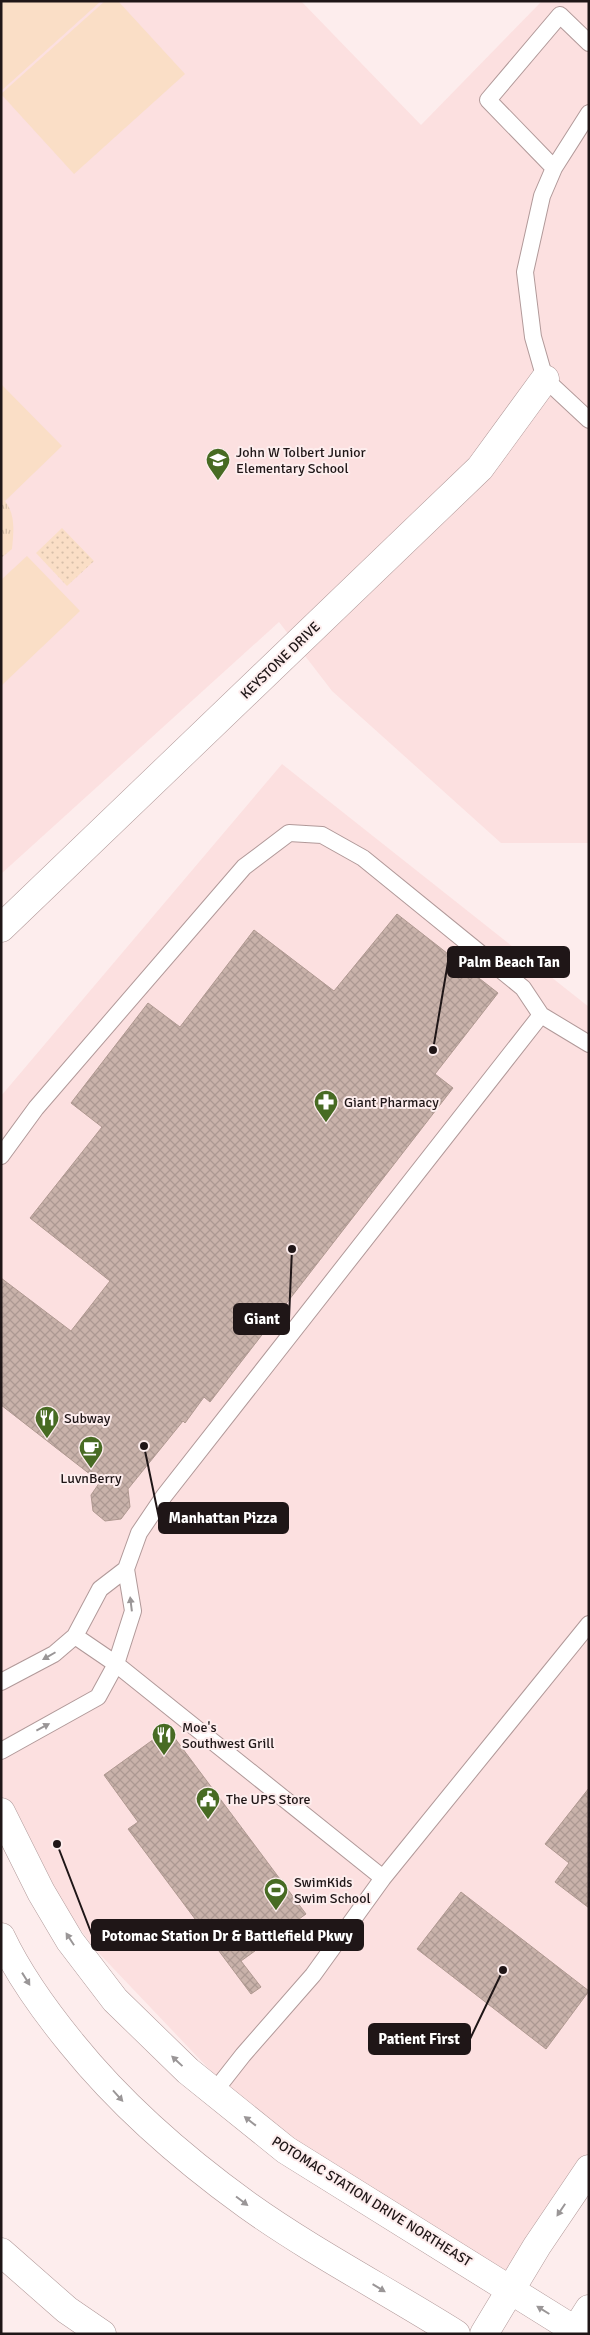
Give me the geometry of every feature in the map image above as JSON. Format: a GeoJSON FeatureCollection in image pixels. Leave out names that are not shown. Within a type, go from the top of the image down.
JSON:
{"type":"FeatureCollection","features":[{"type":"Feature","properties":{"kind":"street","name":"KEYSTONE DRIVE"},"geometry":{"type":"LineString","coordinates":[[1,928],[480,468],[545,379]]}},
{"type":"Feature","properties":{"kind":"street","name":"POTOMAC STATION DRIVE NORTHEAST"},"geometry":{"type":"LineString","coordinates":[[1,1812],[41,1892],[70,1941],[115,2000],[188,2071],[286,2150],[511,2290],[580,2327]]}},
{"type":"Feature","properties":{"kind":"street"},"geometry":{"type":"LineString","coordinates":[[1,1937],[49,2016],[85,2060],[125,2103],[170,2146],[286,2231],[456,2334]]}},
{"type":"Feature","properties":{"kind":"street"},"geometry":{"type":"LineString","coordinates":[[484,2334],[537,2246],[589,2169]]}},
{"type":"Feature","properties":{"kind":"street"},"geometry":{"type":"LineString","coordinates":[[1,2252],[67,2310],[102,2334]]}},
{"type":"Feature","properties":{"kind":"lane"},"geometry":{"type":"LineString","coordinates":[[554,168],[488,100],[560,15],[589,43]]}},
{"type":"Feature","properties":{"kind":"lane"},"geometry":{"type":"LineString","coordinates":[[589,113],[554,168],[542,196],[526,272],[533,337],[545,379],[589,420]]}},
{"type":"Feature","properties":{"kind":"lane"},"geometry":{"type":"LineString","coordinates":[[1,1156],[36,1108],[244,867],[289,833],[322,834],[363,858],[524,988],[541,1015],[589,1044]]}},
{"type":"Feature","properties":{"kind":"lane"},"geometry":{"type":"LineString","coordinates":[[1,1682],[54,1654],[75,1636],[100,1590],[126,1568],[139,1533],[170,1488],[541,1015]]}},
{"type":"Feature","properties":{"kind":"lane"},"geometry":{"type":"LineString","coordinates":[[1,1751],[98,1697],[116,1664],[133,1611],[126,1568]]}},
{"type":"Feature","properties":{"kind":"lane"},"geometry":{"type":"LineString","coordinates":[[214,2092],[243,2055],[313,1975],[383,1878],[589,1624]]}},
{"type":"Feature","properties":{"kind":"lane"},"geometry":{"type":"LineString","coordinates":[[75,1636],[116,1664],[383,1878]]}},
{"type":"Feature","properties":{"kind":"shaded area","name":"John W Tolbert Junior Elementary School"},"geometry":{"type":"Polygon","coordinates":[[[1,1],[301,1],[421,125],[542,1],[589,1],[589,843],[501,843],[332,691],[279,622],[1,874],[1,1]]]}},
{"type":"Feature","properties":{"kind":"shaded area"},"geometry":{"type":"Polygon","coordinates":[[[282,764],[589,1007],[589,2169],[511,2290],[286,2150],[93,1947],[6,1824],[1,1812],[1,1096],[282,764]]]}},
{"type":"Feature","properties":{"kind":"green space"},"geometry":{"type":"Polygon","coordinates":[[[1,1],[101,1],[1,91],[1,1]]]}},
{"type":"Feature","properties":{"kind":"green space"},"geometry":{"type":"Polygon","coordinates":[[[105,1],[118,1],[185,74],[74,174],[1,94],[105,1]]]}},
{"type":"Feature","properties":{"kind":"green space"},"geometry":{"type":"Polygon","coordinates":[[[1,384],[62,446],[5,501],[1,496],[1,384]]]}},
{"type":"Feature","properties":{"kind":"green space"},"geometry":{"type":"Polygon","coordinates":[[[1,496],[12,514],[13,527],[12,549],[1,558],[1,496]]]}},
{"type":"Feature","properties":{"kind":"green space"},"geometry":{"type":"Polygon","coordinates":[[[62,528],[94,561],[67,586],[36,553],[62,528]]]}},
{"type":"Feature","properties":{"kind":"green space"},"geometry":{"type":"Polygon","coordinates":[[[27,556],[80,611],[1,686],[1,580],[27,556]]]}},
{"type":"Feature","properties":{"kind":"building"},"geometry":{"type":"Polygon","coordinates":[[[397,914],[498,993],[435,1074],[453,1088],[210,1402],[204,1397],[185,1423],[183,1421],[128,1489],[130,1507],[121,1519],[105,1521],[93,1511],[91,1495],[100,1482],[1,1405],[1,1278],[71,1331],[110,1281],[30,1218],[102,1127],[71,1103],[148,1003],[180,1027],[254,930],[334,991],[397,914]]]}},
{"type":"Feature","properties":{"kind":"building"},"geometry":{"type":"Polygon","coordinates":[[[168,1729],[306,1914],[241,1961],[261,1987],[251,1994],[128,1829],[138,1822],[104,1775],[168,1729]]]}},
{"type":"Feature","properties":{"kind":"building"},"geometry":{"type":"Polygon","coordinates":[[[589,1788],[589,1908],[555,1882],[569,1863],[545,1844],[589,1788]]]}},
{"type":"Feature","properties":{"kind":"building"},"geometry":{"type":"Polygon","coordinates":[[[461,1892],[589,1991],[546,2049],[417,1949],[461,1892]]]}},
{"type":"Feature","properties":{"kind":"place","name":"John W Tolbert Junior Elementary School"},"geometry":{"type":"Point","coordinates":[218,481]}},
{"type":"Feature","properties":{"kind":"place","name":"Palm Beach Tan"},"geometry":{"type":"Point","coordinates":[433,1050]}},
{"type":"Feature","properties":{"kind":"place","name":"Giant Pharmacy"},"geometry":{"type":"Point","coordinates":[326,1123]}},
{"type":"Feature","properties":{"kind":"place","name":"Giant"},"geometry":{"type":"Point","coordinates":[292,1249]}},
{"type":"Feature","properties":{"kind":"place","name":"Subway"},"geometry":{"type":"Point","coordinates":[47,1439]}},
{"type":"Feature","properties":{"kind":"place","name":"Manhattan Pizza"},"geometry":{"type":"Point","coordinates":[144,1446]}},
{"type":"Feature","properties":{"kind":"place","name":"LuvnBerry"},"geometry":{"type":"Point","coordinates":[91,1469]}},
{"type":"Feature","properties":{"kind":"place","name":"Moe's Southwest Grill"},"geometry":{"type":"Point","coordinates":[164,1756]}},
{"type":"Feature","properties":{"kind":"place","name":"The UPS Store"},"geometry":{"type":"Point","coordinates":[208,1820]}},
{"type":"Feature","properties":{"kind":"place","name":"Potomac Station Dr & Battlefield Pkwy"},"geometry":{"type":"Point","coordinates":[57,1844]}},
{"type":"Feature","properties":{"kind":"place","name":"SwimKids Swim School"},"geometry":{"type":"Point","coordinates":[276,1911]}},
{"type":"Feature","properties":{"kind":"place","name":"Patient First"},"geometry":{"type":"Point","coordinates":[503,1970]}}]}
